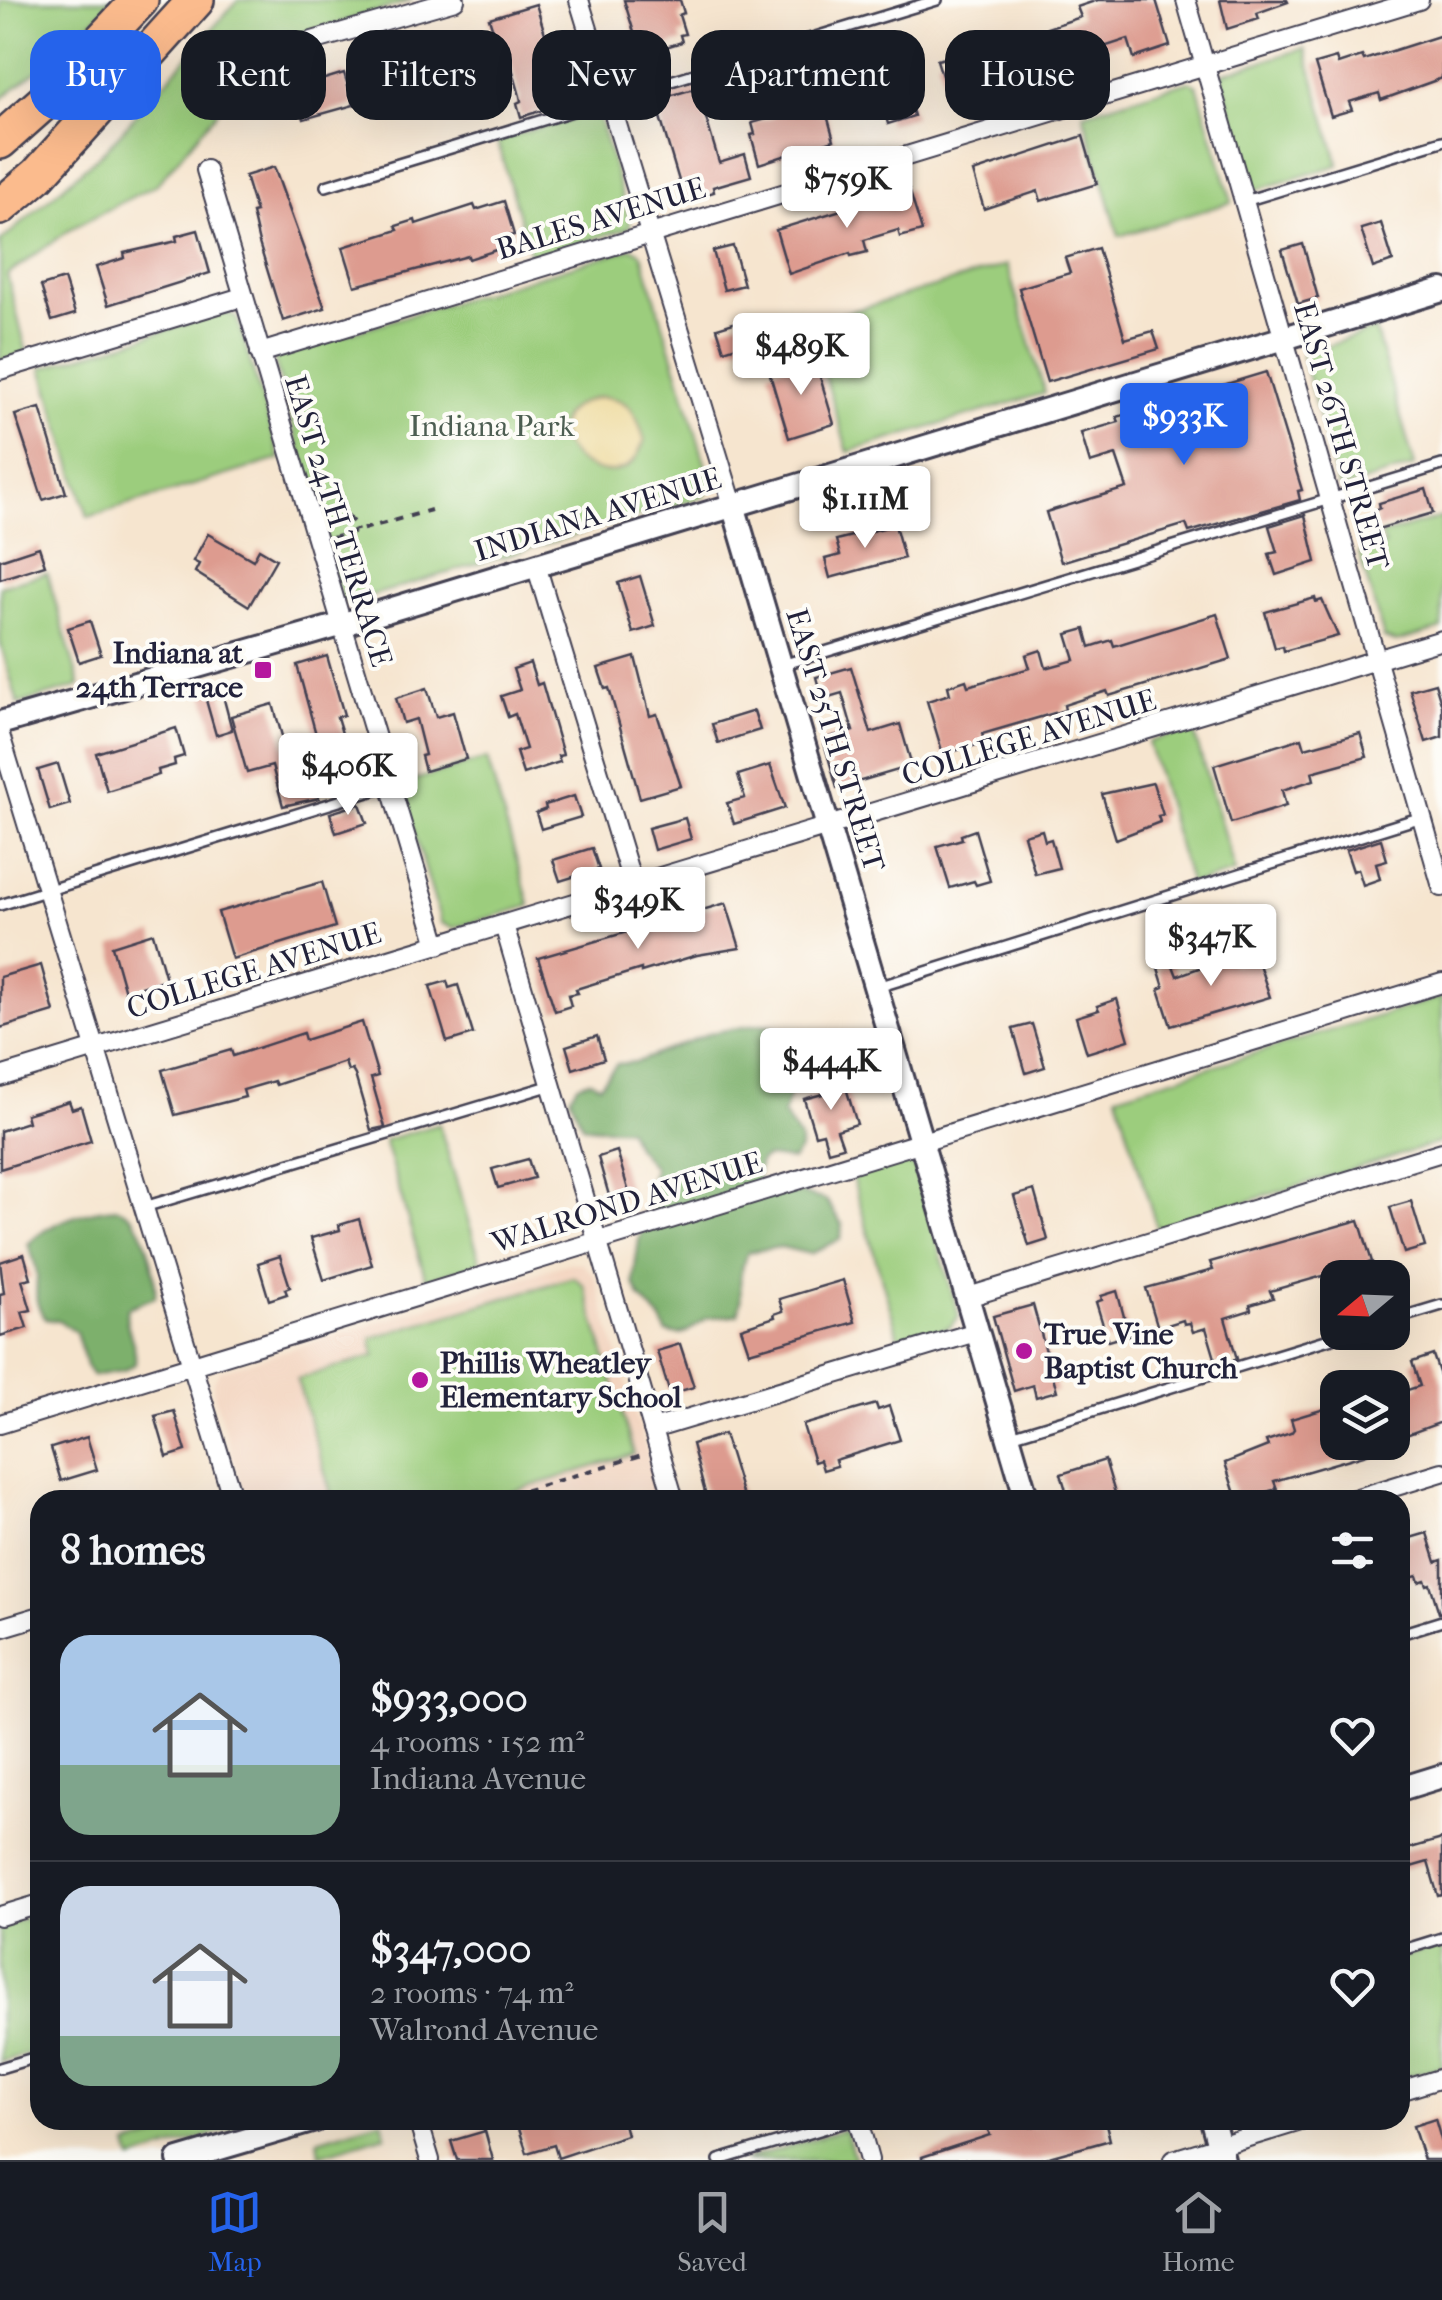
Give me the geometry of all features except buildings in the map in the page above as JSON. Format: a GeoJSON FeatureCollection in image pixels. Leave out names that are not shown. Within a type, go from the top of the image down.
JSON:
{"type":"FeatureCollection","features":[{"type":"Feature","properties":{"kind":"highway"},"geometry":{"type":"LineString","coordinates":[[112,30],[140,0]]}},
{"type":"Feature","properties":{"kind":"highway"},"geometry":{"type":"LineString","coordinates":[[0,207],[38,174],[196,0]]}},
{"type":"Feature","properties":{"kind":"highway"},"geometry":{"type":"LineString","coordinates":[[0,125],[30,109]]}},
{"type":"Feature","properties":{"kind":"highway"},"geometry":{"type":"LineString","coordinates":[[0,140],[30,114]]}},
{"type":"Feature","properties":{"kind":"street"},"geometry":{"type":"LineString","coordinates":[[326,37],[454,0]]}},
{"type":"Feature","properties":{"kind":"street","name":"EAST 25TH STREET"},"geometry":{"type":"LineString","coordinates":[[580,0],[589,30]]}},
{"type":"Feature","properties":{"kind":"street","name":"EAST 26TH STREET"},"geometry":{"type":"LineString","coordinates":[[1186,0],[1442,887]]}},
{"type":"Feature","properties":{"kind":"street","name":"BALES AVENUE"},"geometry":{"type":"LineString","coordinates":[[260,353],[1419,0]]}},
{"type":"Feature","properties":{"kind":"street","name":"EAST 25TH STREET"},"geometry":{"type":"LineString","coordinates":[[615,120],[878,987],[1024,1490]]}},
{"type":"Feature","properties":{"kind":"street","name":"EAST 24TH TERRACE"},"geometry":{"type":"LineString","coordinates":[[206,170],[438,945]]}},
{"type":"Feature","properties":{"kind":"street","name":"INDIANA AVENUE"},"geometry":{"type":"LineString","coordinates":[[0,723],[340,625],[1442,290]]}},
{"type":"Feature","properties":{"kind":"street"},"geometry":{"type":"LineString","coordinates":[[0,370],[242,297]]}},
{"type":"Feature","properties":{"kind":"street"},"geometry":{"type":"LineString","coordinates":[[536,565],[633,885]]}},
{"type":"Feature","properties":{"kind":"street","name":"COLLEGE AVENUE"},"geometry":{"type":"LineString","coordinates":[[0,1077],[1442,640]]}},
{"type":"Feature","properties":{"kind":"street"},"geometry":{"type":"LineString","coordinates":[[0,735],[230,1490]]}},
{"type":"Feature","properties":{"kind":"street"},"geometry":{"type":"LineString","coordinates":[[504,925],[671,1490]]}},
{"type":"Feature","properties":{"kind":"street","name":"WALROND AVENUE"},"geometry":{"type":"LineString","coordinates":[[0,1424],[1442,983]]}},
{"type":"Feature","properties":{"kind":"street"},"geometry":{"type":"LineString","coordinates":[[968,1297],[1442,1152]]}},
{"type":"Feature","properties":{"kind":"street"},"geometry":{"type":"LineString","coordinates":[[653,1429],[976,1332]]}},
{"type":"Feature","properties":{"kind":"street"},"geometry":{"type":"LineString","coordinates":[[1384,1490],[1442,1472]]}},
{"type":"Feature","properties":{"kind":"street"},"geometry":{"type":"LineString","coordinates":[[0,1628],[30,1619]]}},
{"type":"Feature","properties":{"kind":"street"},"geometry":{"type":"LineString","coordinates":[[1410,1786],[1442,1776]]}},
{"type":"Feature","properties":{"kind":"street"},"geometry":{"type":"LineString","coordinates":[[0,1916],[30,1907]]}},
{"type":"Feature","properties":{"kind":"street"},"geometry":{"type":"LineString","coordinates":[[1410,2087],[1442,2078]]}},
{"type":"Feature","properties":{"kind":"street"},"geometry":{"type":"LineString","coordinates":[[179,2160],[281,2130]]}},
{"type":"Feature","properties":{"kind":"street"},"geometry":{"type":"LineString","coordinates":[[421,2130],[430,2160]]}},
{"type":"Feature","properties":{"kind":"street"},"geometry":{"type":"LineString","coordinates":[[859,2130],[870,2160]]}},
{"type":"Feature","properties":{"kind":"street"},"geometry":{"type":"LineString","coordinates":[[1173,2160],[1221,2153],[1279,2130]]}},
{"type":"Feature","properties":{"kind":"lane"},"geometry":{"type":"LineString","coordinates":[[671,81],[937,0]]}},
{"type":"Feature","properties":{"kind":"lane"},"geometry":{"type":"LineString","coordinates":[[326,186],[543,120]]}},
{"type":"Feature","properties":{"kind":"lane"},"geometry":{"type":"LineString","coordinates":[[1244,201],[1442,141]]}},
{"type":"Feature","properties":{"kind":"lane"},"geometry":{"type":"LineString","coordinates":[[782,666],[1442,465]]}},
{"type":"Feature","properties":{"kind":"lane"},"geometry":{"type":"LineString","coordinates":[[0,905],[388,786]]}},
{"type":"Feature","properties":{"kind":"lane"},"geometry":{"type":"LineString","coordinates":[[878,987],[1422,817]]}},
{"type":"Feature","properties":{"kind":"lane"},"geometry":{"type":"LineString","coordinates":[[144,1207],[552,1085]]}},
{"type":"Feature","properties":{"kind":"lane"},"geometry":{"type":"LineString","coordinates":[[1410,1315],[1442,1305]]}},
{"type":"Feature","properties":{"kind":"lane"},"geometry":{"type":"LineString","coordinates":[[1008,1437],[1320,1342]]}},
{"type":"Feature","properties":{"kind":"lane"},"geometry":{"type":"LineString","coordinates":[[1410,1631],[1442,1621]]}},
{"type":"Feature","properties":{"kind":"lane"},"geometry":{"type":"LineString","coordinates":[[1410,1948],[1442,1938]]}},
{"type":"Feature","properties":{"kind":"lane"},"geometry":{"type":"LineString","coordinates":[[0,2068],[30,2059]]}},
{"type":"Feature","properties":{"kind":"lane"},"geometry":{"type":"LineString","coordinates":[[719,2160],[821,2130]]}},
{"type":"Feature","properties":{"kind":"path"},"geometry":{"type":"LineString","coordinates":[[320,498],[328,496],[357,531]]}},
{"type":"Feature","properties":{"kind":"path"},"geometry":{"type":"LineString","coordinates":[[332,538],[430,510]]}},
{"type":"Feature","properties":{"kind":"path"},"geometry":{"type":"LineString","coordinates":[[526,1490],[646,1453]]}},
{"type":"Feature","properties":{"kind":"shaded area","name":"Phillis Wheatley Elementary School"},"geometry":{"type":"Polygon","coordinates":[[[569,1263],[581,1263],[594,1275],[658,1490],[243,1490],[213,1391],[220,1371],[569,1263]]]}},
{"type":"Feature","properties":{"kind":"green space"},"geometry":{"type":"Polygon","coordinates":[[[0,0],[114,0],[83,30],[30,30],[30,76],[0,100],[0,0]]]}},
{"type":"Feature","properties":{"kind":"green space"},"geometry":{"type":"Polygon","coordinates":[[[238,0],[413,0],[318,30],[211,30],[238,0]]]}},
{"type":"Feature","properties":{"kind":"green space"},"geometry":{"type":"Polygon","coordinates":[[[1305,48],[1339,165],[1253,191],[1221,74],[1305,48]]]}},
{"type":"Feature","properties":{"kind":"green space"},"geometry":{"type":"Polygon","coordinates":[[[181,64],[181,120],[210,120],[157,184],[72,228],[7,275],[27,353],[0,361],[0,242],[107,148],[132,120],[161,120],[161,87],[181,64]]]}},
{"type":"Feature","properties":{"kind":"green space"},"geometry":{"type":"Polygon","coordinates":[[[1189,81],[1197,85],[1232,202],[1119,236],[1085,120],[1110,120],[1110,105],[1189,81]]]}},
{"type":"Feature","properties":{"kind":"green space"},"geometry":{"type":"Polygon","coordinates":[[[566,120],[600,120],[629,228],[531,258],[497,140],[566,120]]]}},
{"type":"Feature","properties":{"kind":"green space","name":"Indiana Park"},"geometry":{"type":"Polygon","coordinates":[[[632,248],[642,254],[712,486],[704,497],[346,603],[341,598],[274,359],[283,353],[632,248]]]}},
{"type":"Feature","properties":{"kind":"green space"},"geometry":{"type":"Polygon","coordinates":[[[1007,265],[1045,393],[848,452],[809,324],[1007,265]]]}},
{"type":"Feature","properties":{"kind":"green space"},"geometry":{"type":"Polygon","coordinates":[[[225,312],[237,318],[280,459],[88,517],[42,368],[225,312]]]}},
{"type":"Feature","properties":{"kind":"green space"},"geometry":{"type":"Polygon","coordinates":[[[1375,329],[1415,466],[1343,488],[1338,486],[1302,355],[1375,329]]]}},
{"type":"Feature","properties":{"kind":"green space"},"geometry":{"type":"Polygon","coordinates":[[[1442,517],[1442,629],[1396,642],[1384,638],[1359,553],[1384,546],[1381,535],[1442,517]]]}},
{"type":"Feature","properties":{"kind":"green space"},"geometry":{"type":"Polygon","coordinates":[[[47,573],[80,686],[18,704],[0,642],[0,586],[47,573]]]}},
{"type":"Feature","properties":{"kind":"green space"},"geometry":{"type":"Polygon","coordinates":[[[1193,729],[1235,872],[1190,885],[1148,742],[1193,729]]]}},
{"type":"Feature","properties":{"kind":"green space"},"geometry":{"type":"Polygon","coordinates":[[[487,759],[530,906],[453,928],[441,923],[400,784],[487,759]]]}},
{"type":"Feature","properties":{"kind":"green space"},"geometry":{"type":"Polygon","coordinates":[[[1442,997],[1442,1142],[1157,1229],[1117,1095],[1442,997]]]}},
{"type":"Feature","properties":{"kind":"green space"},"geometry":{"type":"Polygon","coordinates":[[[760,1024],[773,1026],[792,1070],[792,1087],[783,1114],[800,1139],[800,1150],[792,1160],[767,1157],[760,1161],[757,1177],[764,1194],[800,1193],[826,1200],[842,1224],[841,1239],[810,1254],[781,1247],[748,1252],[741,1271],[738,1314],[707,1318],[686,1332],[672,1334],[666,1332],[633,1282],[639,1239],[651,1210],[647,1190],[654,1168],[635,1145],[628,1129],[582,1125],[570,1096],[577,1085],[590,1080],[600,1085],[617,1064],[637,1062],[710,1033],[760,1024]]]}},
{"type":"Feature","properties":{"kind":"green space"},"geometry":{"type":"Polygon","coordinates":[[[439,1124],[481,1263],[426,1280],[384,1140],[439,1124]]]}},
{"type":"Feature","properties":{"kind":"green space"},"geometry":{"type":"Polygon","coordinates":[[[906,1161],[916,1169],[959,1316],[950,1327],[900,1342],[852,1177],[906,1161]]]}},
{"type":"Feature","properties":{"kind":"green space"},"geometry":{"type":"Polygon","coordinates":[[[116,1208],[126,1212],[142,1232],[154,1274],[155,1297],[127,1308],[135,1364],[123,1371],[93,1376],[76,1332],[46,1319],[39,1309],[37,1270],[28,1244],[69,1218],[116,1208]]]}},
{"type":"Feature","properties":{"kind":"green space","name":"Phillis Wheatley Elementary School"},"geometry":{"type":"Polygon","coordinates":[[[574,1277],[584,1285],[634,1454],[519,1490],[330,1490],[297,1379],[375,1356],[371,1338],[574,1277]]]}},
{"type":"Feature","properties":{"kind":"green space"},"geometry":{"type":"Polygon","coordinates":[[[30,1916],[30,2053],[0,2062],[0,1926],[30,1916]]]}},
{"type":"Feature","properties":{"kind":"green space"},"geometry":{"type":"Polygon","coordinates":[[[1442,1945],[1442,2066],[1410,2076],[1410,1954],[1442,1945]]]}},
{"type":"Feature","properties":{"kind":"green space"},"geometry":{"type":"Polygon","coordinates":[[[180,2130],[228,2130],[132,2160],[128,2146],[180,2130]]]}},
{"type":"Feature","properties":{"kind":"green space"},"geometry":{"type":"Polygon","coordinates":[[[350,2130],[385,2130],[386,2135],[320,2155],[318,2140],[350,2130]]]}},
{"type":"Feature","properties":{"kind":"green space"},"geometry":{"type":"Polygon","coordinates":[[[845,2130],[855,2160],[743,2160],[845,2130]]]}},
{"type":"Feature","properties":{"kind":"sand"},"geometry":{"type":"Polygon","coordinates":[[[600,397],[619,400],[631,409],[645,441],[633,462],[616,471],[582,463],[568,450],[561,435],[562,420],[575,407],[600,397]]]}},
{"type":"Feature","properties":{"kind":"place","name":"Indiana at 24th Terrace"},"geometry":{"type":"Point","coordinates":[263,670]}},
{"type":"Feature","properties":{"kind":"place","name":"True Vine Baptist Church"},"geometry":{"type":"Point","coordinates":[1024,1351]}},
{"type":"Feature","properties":{"kind":"place","name":"Phillis Wheatley Elementary School"},"geometry":{"type":"Point","coordinates":[420,1380]}}]}
